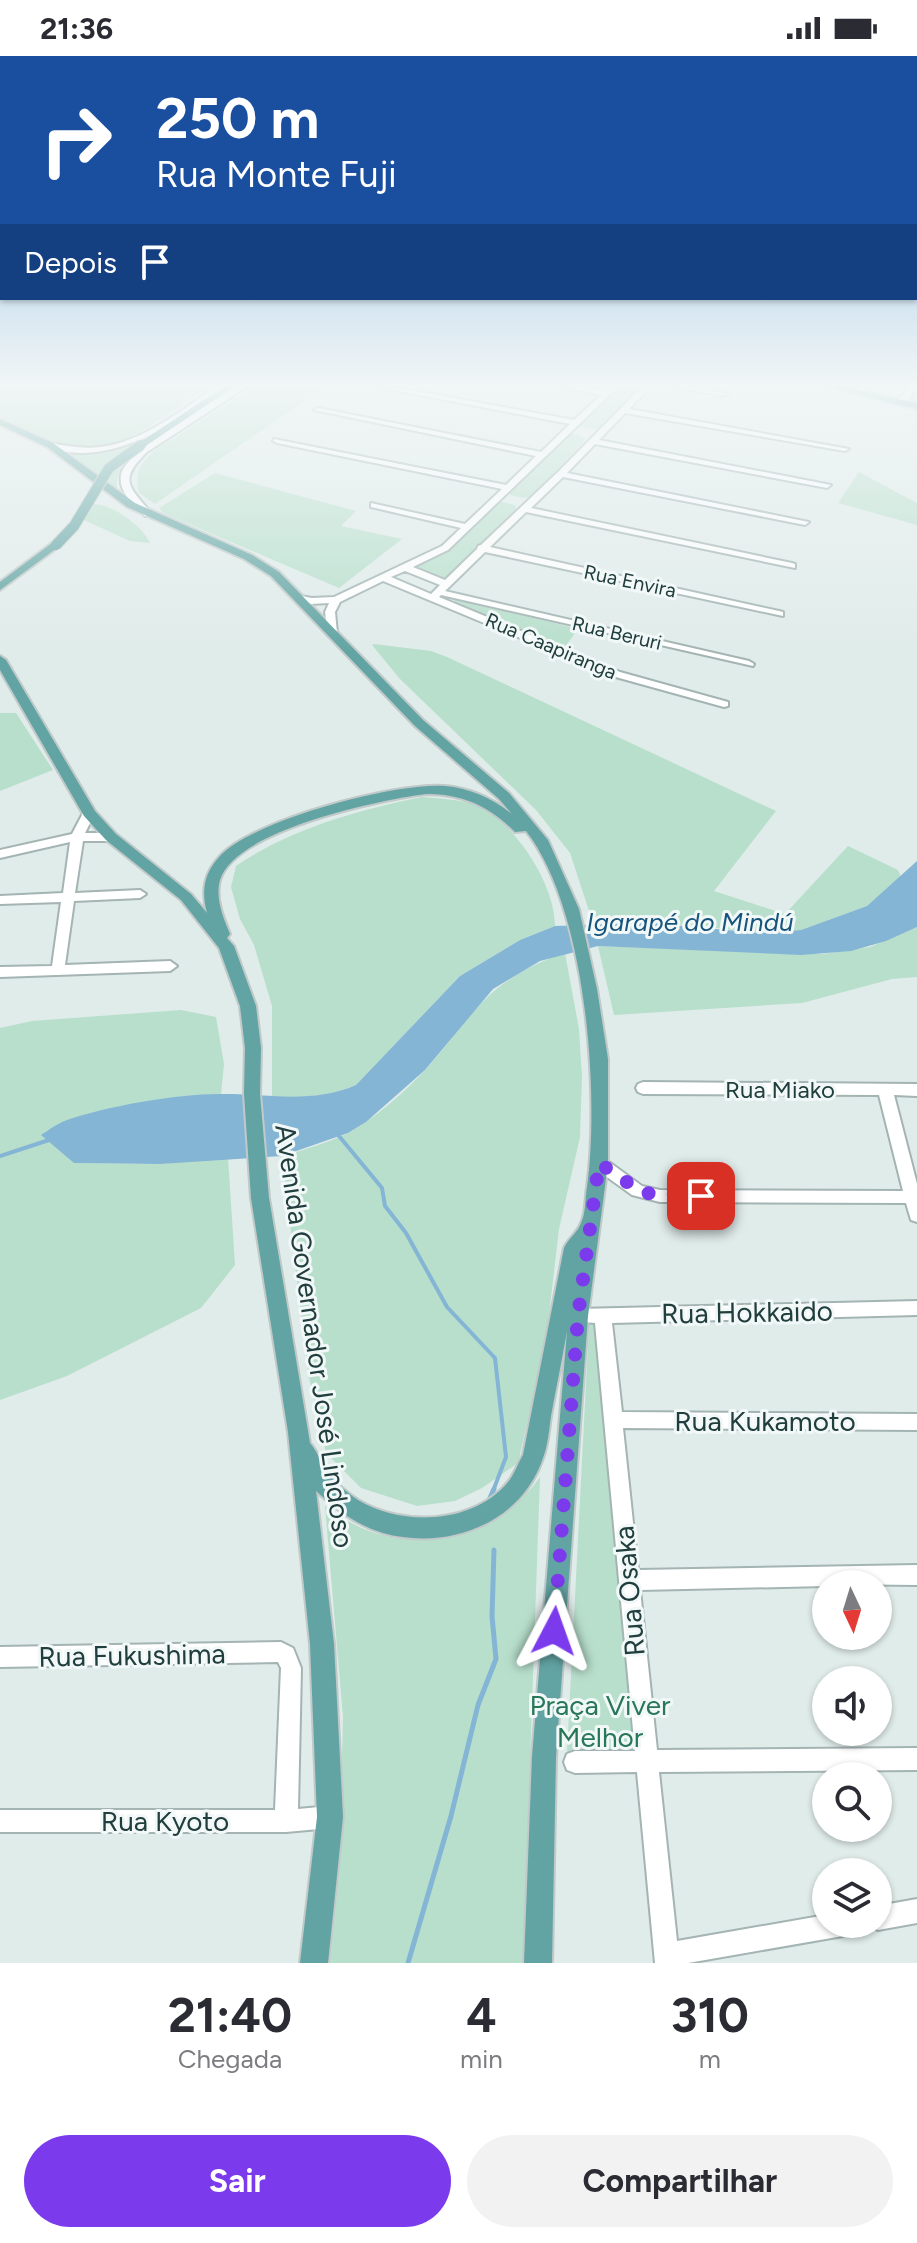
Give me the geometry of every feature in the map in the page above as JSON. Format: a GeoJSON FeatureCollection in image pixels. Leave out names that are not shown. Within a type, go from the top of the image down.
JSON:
{"type":"FeatureCollection","features":[{"type":"Feature","properties":{"kind":"main road"},"geometry":{"type":"LineString","coordinates":[[90,475],[152,517],[263,564],[436,740],[504,796],[543,843],[572,909],[600,1059],[599,1163],[578,1316],[544,1757],[538,1963]]}},
{"type":"Feature","properties":{"kind":"main road"},"geometry":{"type":"LineString","coordinates":[[0,587],[56,545],[74,526],[105,475]]}},
{"type":"Feature","properties":{"kind":"main road","name":"Avenida Governador José Lindoso"},"geometry":{"type":"LineString","coordinates":[[0,660],[89,813],[111,837],[186,897],[226,946],[248,1006],[260,1198],[298,1432],[322,1644],[330,1817],[314,1963]]}},
{"type":"Feature","properties":{"kind":"main road"},"geometry":{"type":"LineString","coordinates":[[226,946],[211,904],[211,890],[215,874],[230,854],[255,838],[400,793],[444,789],[467,793],[485,801],[506,815],[560,878]]}},
{"type":"Feature","properties":{"kind":"main road"},"geometry":{"type":"LineString","coordinates":[[298,1432],[309,1464],[330,1492],[360,1514],[395,1526],[450,1526],[480,1517],[506,1502],[520,1487],[533,1457],[573,1248],[588,1229]]}},
{"type":"Feature","properties":{"kind":"street"},"geometry":{"type":"LineString","coordinates":[[127,475],[125,484],[129,496],[152,517]]}},
{"type":"Feature","properties":{"kind":"street"},"geometry":{"type":"LineString","coordinates":[[416,475],[792,566]]}},
{"type":"Feature","properties":{"kind":"street"},"geometry":{"type":"LineString","coordinates":[[404,567],[439,590],[481,548],[529,475]]}},
{"type":"Feature","properties":{"kind":"street"},"geometry":{"type":"LineString","coordinates":[[298,597],[311,601],[336,600],[445,548],[468,527],[514,499],[535,498],[560,475]]}},
{"type":"Feature","properties":{"kind":"street"},"geometry":{"type":"LineString","coordinates":[[566,475],[805,522]]}},
{"type":"Feature","properties":{"kind":"street"},"geometry":{"type":"LineString","coordinates":[[781,475],[827,485]]}},
{"type":"Feature","properties":{"kind":"street"},"geometry":{"type":"LineString","coordinates":[[374,505],[468,527]]}},
{"type":"Feature","properties":{"kind":"street","name":"Rua Envira"},"geometry":{"type":"LineString","coordinates":[[481,548],[779,614]]}},
{"type":"Feature","properties":{"kind":"street"},"geometry":{"type":"LineString","coordinates":[[396,580],[393,576],[404,567]]}},
{"type":"Feature","properties":{"kind":"street","name":"Rua Caapiranga"},"geometry":{"type":"LineString","coordinates":[[381,577],[439,590],[616,674],[724,704]]}},
{"type":"Feature","properties":{"kind":"street","name":"Rua Beruri"},"geometry":{"type":"LineString","coordinates":[[439,590],[749,664]]}},
{"type":"Feature","properties":{"kind":"street"},"geometry":{"type":"LineString","coordinates":[[332,633],[330,612],[336,600]]}},
{"type":"Feature","properties":{"kind":"street"},"geometry":{"type":"LineString","coordinates":[[58,970],[77,837],[89,813]]}},
{"type":"Feature","properties":{"kind":"street"},"geometry":{"type":"LineString","coordinates":[[0,854],[77,837],[111,837]]}},
{"type":"Feature","properties":{"kind":"street"},"geometry":{"type":"LineString","coordinates":[[0,900],[140,894]]}},
{"type":"Feature","properties":{"kind":"street"},"geometry":{"type":"LineString","coordinates":[[0,972],[170,966]]}},
{"type":"Feature","properties":{"kind":"street","name":"Rua Miako"},"geometry":{"type":"LineString","coordinates":[[643,1088],[917,1090]]}},
{"type":"Feature","properties":{"kind":"street"},"geometry":{"type":"LineString","coordinates":[[885,1090],[917,1215]]}},
{"type":"Feature","properties":{"kind":"street"},"geometry":{"type":"LineString","coordinates":[[599,1163],[638,1191],[660,1196],[914,1197]]}},
{"type":"Feature","properties":{"kind":"street","name":"Rua Hokkaido"},"geometry":{"type":"LineString","coordinates":[[578,1316],[917,1308]]}},
{"type":"Feature","properties":{"kind":"street","name":"Rua Osaka"},"geometry":{"type":"LineString","coordinates":[[603,1315],[667,1959]]}},
{"type":"Feature","properties":{"kind":"street","name":"Rua Kukamoto"},"geometry":{"type":"LineString","coordinates":[[613,1420],[917,1422]]}},
{"type":"Feature","properties":{"kind":"street"},"geometry":{"type":"LineString","coordinates":[[628,1580],[917,1575]]}},
{"type":"Feature","properties":{"kind":"street","name":"Rua Fukushima"},"geometry":{"type":"LineString","coordinates":[[0,1657],[281,1652],[286,1655],[291,1668],[286,1821]]}},
{"type":"Feature","properties":{"kind":"street"},"geometry":{"type":"LineString","coordinates":[[575,1762],[917,1759]]}},
{"type":"Feature","properties":{"kind":"street","name":"Rua Kyoto"},"geometry":{"type":"LineString","coordinates":[[0,1821],[286,1821],[330,1817]]}},
{"type":"Feature","properties":{"kind":"street"},"geometry":{"type":"LineString","coordinates":[[892,1915],[917,1911]]}},
{"type":"Feature","properties":{"kind":"street"},"geometry":{"type":"LineString","coordinates":[[667,1959],[812,1930]]}},
{"type":"Feature","properties":{"kind":"green space"},"geometry":{"type":"Polygon","coordinates":[[[99,475],[119,475],[117,488],[99,475]]]}},
{"type":"Feature","properties":{"kind":"green space"},"geometry":{"type":"Polygon","coordinates":[[[138,475],[197,475],[155,504],[139,493],[138,475]]]}},
{"type":"Feature","properties":{"kind":"green space"},"geometry":{"type":"Polygon","coordinates":[[[212,475],[222,475],[356,511],[341,526],[402,539],[339,588],[163,513],[159,508],[212,475]]]}},
{"type":"Feature","properties":{"kind":"green space"},"geometry":{"type":"Polygon","coordinates":[[[524,475],[552,475],[532,497],[510,495],[508,491],[524,475]]]}},
{"type":"Feature","properties":{"kind":"green space"},"geometry":{"type":"Polygon","coordinates":[[[857,475],[865,475],[917,503],[917,525],[838,503],[857,475]]]}},
{"type":"Feature","properties":{"kind":"green space"},"geometry":{"type":"Polygon","coordinates":[[[498,501],[515,505],[516,509],[443,580],[417,568],[416,565],[446,550],[498,501]]]}},
{"type":"Feature","properties":{"kind":"green space"},"geometry":{"type":"Polygon","coordinates":[[[93,504],[126,517],[150,543],[130,541],[80,517],[81,508],[93,504]]]}},
{"type":"Feature","properties":{"kind":"green space"},"geometry":{"type":"Polygon","coordinates":[[[455,600],[578,629],[564,648],[453,603],[455,600]]]}},
{"type":"Feature","properties":{"kind":"green space"},"geometry":{"type":"Polygon","coordinates":[[[374,644],[431,651],[447,657],[776,811],[714,891],[785,914],[848,846],[898,870],[901,877],[867,906],[801,930],[759,933],[692,925],[593,923],[570,853],[536,810],[400,679],[374,644]]]}},
{"type":"Feature","properties":{"kind":"green space"},"geometry":{"type":"Polygon","coordinates":[[[0,713],[16,713],[53,770],[0,791],[0,713]]]}},
{"type":"Feature","properties":{"kind":"green space"},"geometry":{"type":"Polygon","coordinates":[[[422,797],[473,804],[500,821],[534,862],[549,894],[555,926],[520,940],[460,976],[356,1085],[315,1096],[272,1096],[272,1006],[254,945],[240,919],[231,887],[236,866],[279,841],[325,822],[422,797]]]}},
{"type":"Feature","properties":{"kind":"green space"},"geometry":{"type":"Polygon","coordinates":[[[917,927],[917,977],[892,979],[802,1003],[614,1015],[598,946],[822,954],[870,947],[917,927]]]}},
{"type":"Feature","properties":{"kind":"green space"},"geometry":{"type":"Polygon","coordinates":[[[565,953],[579,1029],[582,1077],[580,1137],[559,1229],[546,1341],[518,1463],[482,1488],[455,1501],[417,1506],[361,1488],[326,1453],[308,1373],[282,1156],[338,1137],[367,1122],[427,1068],[500,986],[539,963],[565,953]]]}},
{"type":"Feature","properties":{"kind":"green space"},"geometry":{"type":"Polygon","coordinates":[[[181,1010],[216,1017],[224,1064],[221,1094],[115,1109],[64,1121],[75,1163],[160,1164],[228,1157],[235,1265],[201,1308],[67,1376],[0,1400],[0,1028],[32,1021],[181,1010]]]}},
{"type":"Feature","properties":{"kind":"green space","name":"Praça Viver Melhor"},"geometry":{"type":"Polygon","coordinates":[[[589,1324],[596,1325],[635,1754],[567,1753],[589,1324]]]}},
{"type":"Feature","properties":{"kind":"green space"},"geometry":{"type":"Polygon","coordinates":[[[540,1477],[523,1963],[330,1963],[339,1874],[343,1717],[325,1506],[352,1523],[380,1534],[409,1540],[438,1539],[467,1532],[494,1520],[519,1501],[540,1477]]]}},
{"type":"Feature","properties":{"kind":"water"},"geometry":{"type":"Polygon","coordinates":[[[917,861],[917,927],[886,941],[851,951],[801,955],[598,946],[540,961],[493,989],[425,1070],[366,1122],[348,1133],[282,1156],[160,1164],[74,1163],[41,1135],[64,1121],[83,1115],[166,1098],[207,1094],[291,1097],[340,1091],[356,1085],[460,976],[520,940],[555,926],[651,923],[759,933],[801,930],[867,906],[917,861]]]}},
{"type":"Feature","properties":{"kind":"waterway"},"geometry":{"type":"LineString","coordinates":[[339,1136],[382,1188],[385,1206],[406,1233],[447,1307],[495,1358],[506,1457],[493,1491]]}},
{"type":"Feature","properties":{"kind":"waterway","name":"Igarapé do Mindú"},"geometry":{"type":"LineString","coordinates":[[0,1156],[49,1140]]}},
{"type":"Feature","properties":{"kind":"waterway"},"geometry":{"type":"LineString","coordinates":[[490,1498],[494,1489]]}},
{"type":"Feature","properties":{"kind":"waterway"},"geometry":{"type":"LineString","coordinates":[[408,1963],[451,1816],[478,1705],[496,1659],[492,1616],[494,1550]]}},
{"type":"Feature","properties":{"kind":"route"},"geometry":{"type":"LineString","coordinates":[[554,1631],[578,1316],[599,1163],[643,1193],[701,1196]]}}]}
